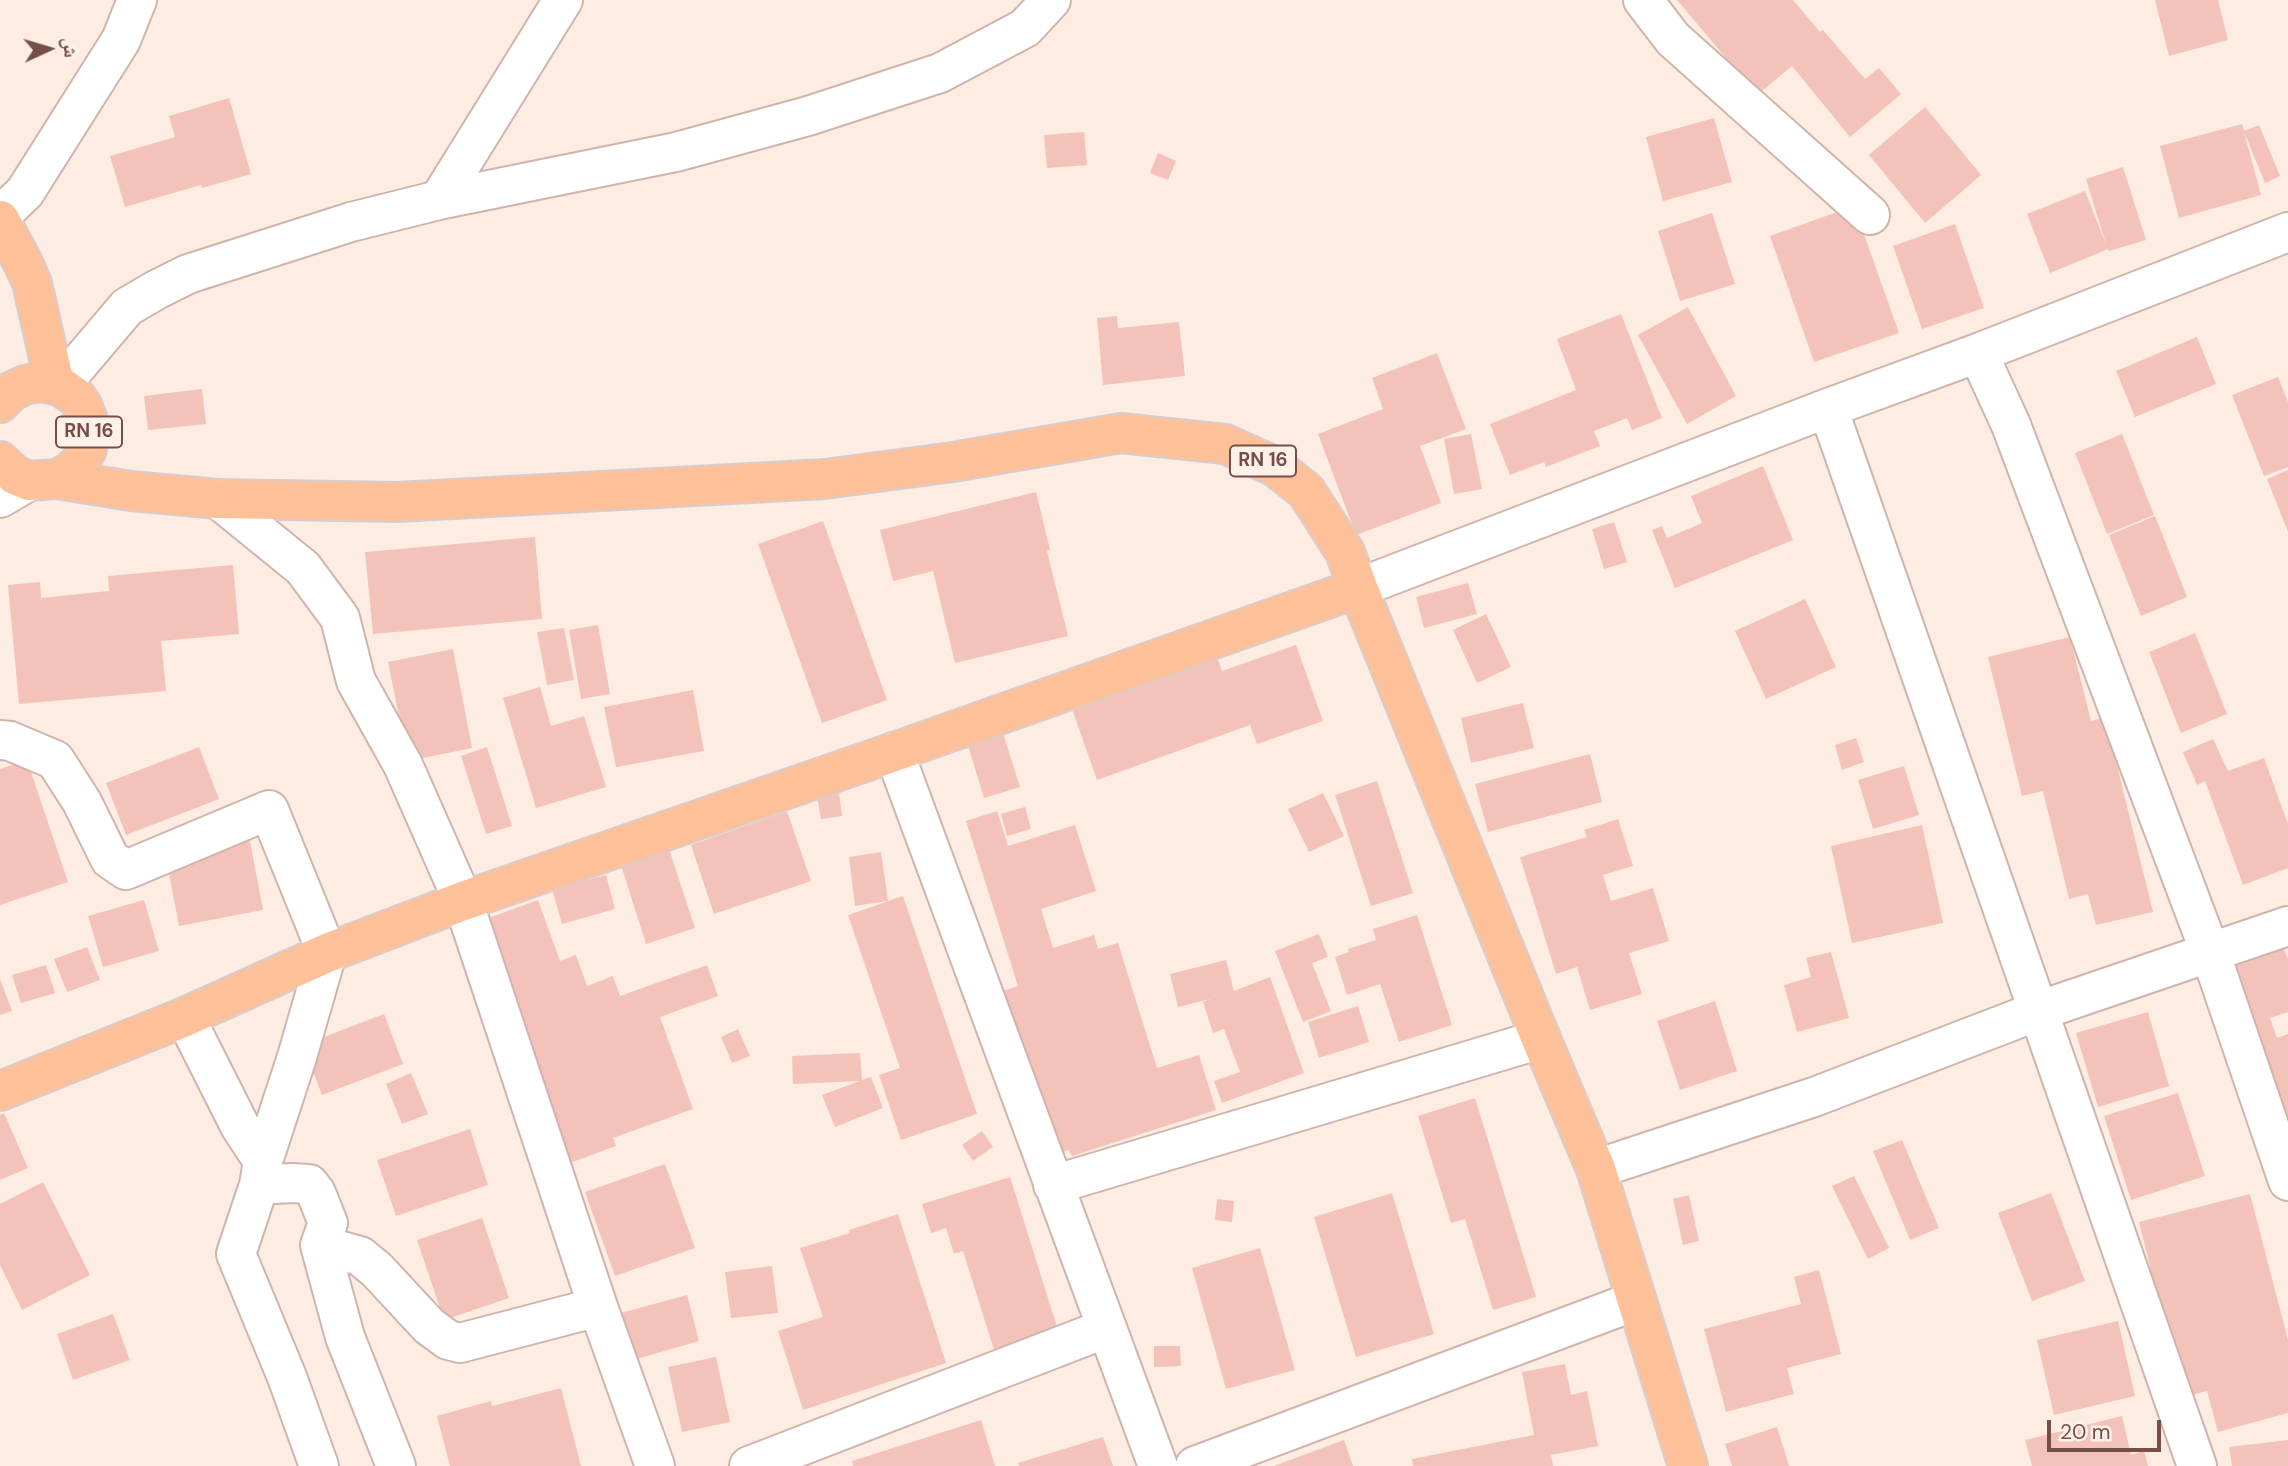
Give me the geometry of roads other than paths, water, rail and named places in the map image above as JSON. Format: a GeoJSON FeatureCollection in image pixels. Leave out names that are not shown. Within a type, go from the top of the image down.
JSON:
{"type":"FeatureCollection","features":[{"type":"Feature","properties":{"kind":"main road","name":"RN 16"},"geometry":{"type":"LineString","coordinates":[[0,218],[32,284],[66,393],[89,420],[87,449],[70,472],[22,480]]}},
{"type":"Feature","properties":{"kind":"main road"},"geometry":{"type":"LineString","coordinates":[[0,401],[12,391],[40,382],[66,393]]}},
{"type":"Feature","properties":{"kind":"main road","name":"RN 16"},"geometry":{"type":"LineString","coordinates":[[22,480],[218,499],[397,502],[825,479],[953,462],[1121,433],[1225,444],[1274,466],[1307,491],[1345,552],[1596,1169],[1688,1466]]}},
{"type":"Feature","properties":{"kind":"main road","name":"RN 16"},"geometry":{"type":"LineString","coordinates":[[87,449],[113,467],[169,493]]}},
{"type":"Feature","properties":{"kind":"main road"},"geometry":{"type":"LineString","coordinates":[[0,1091],[184,1017],[327,953],[463,901],[1358,588]]}},
{"type":"Feature","properties":{"kind":"street"},"geometry":{"type":"LineString","coordinates":[[0,218],[25,192],[121,40],[137,0]]}},
{"type":"Feature","properties":{"kind":"street"},"geometry":{"type":"LineString","coordinates":[[439,200],[563,0]]}},
{"type":"Feature","properties":{"kind":"street"},"geometry":{"type":"LineString","coordinates":[[1643,0],[1674,38],[1870,215]]}},
{"type":"Feature","properties":{"kind":"street"},"geometry":{"type":"LineString","coordinates":[[66,393],[127,307],[188,274],[351,222],[439,200],[676,152],[808,117],[940,73],[1025,28],[1046,2]]}},
{"type":"Feature","properties":{"kind":"street"},"geometry":{"type":"LineString","coordinates":[[1358,588],[1978,353],[2288,232]]}},
{"type":"Feature","properties":{"kind":"street"},"geometry":{"type":"LineString","coordinates":[[1978,353],[2011,425],[2210,952],[2288,1181]]}},
{"type":"Feature","properties":{"kind":"street"},"geometry":{"type":"LineString","coordinates":[[1828,408],[2197,1466]]}},
{"type":"Feature","properties":{"kind":"street"},"geometry":{"type":"LineString","coordinates":[[218,499],[303,568],[340,618],[356,681],[403,765],[463,901],[598,1307],[655,1466]]}},
{"type":"Feature","properties":{"kind":"street"},"geometry":{"type":"LineString","coordinates":[[0,740],[10,741],[55,760],[82,802],[110,859],[126,870],[269,810],[327,953],[236,1254],[287,1377],[319,1466]]}},
{"type":"Feature","properties":{"kind":"street"},"geometry":{"type":"LineString","coordinates":[[894,752],[1158,1466]]}},
{"type":"Feature","properties":{"kind":"street"},"geometry":{"type":"LineString","coordinates":[[1596,1169],[1814,1097],[2038,1011],[2288,926]]}},
{"type":"Feature","properties":{"kind":"street"},"geometry":{"type":"LineString","coordinates":[[184,1017],[261,1173],[292,1183],[309,1184],[316,1193],[328,1223],[320,1245],[345,1337],[396,1466]]}},
{"type":"Feature","properties":{"kind":"street"},"geometry":{"type":"LineString","coordinates":[[1053,1185],[1541,1039]]}},
{"type":"Feature","properties":{"kind":"street"},"geometry":{"type":"LineString","coordinates":[[320,1245],[360,1256],[377,1270],[429,1326],[449,1340],[460,1343],[598,1307]]}},
{"type":"Feature","properties":{"kind":"street"},"geometry":{"type":"LineString","coordinates":[[1195,1466],[1635,1301]]}},
{"type":"Feature","properties":{"kind":"street"},"geometry":{"type":"LineString","coordinates":[[749,1466],[1107,1328]]}}]}
